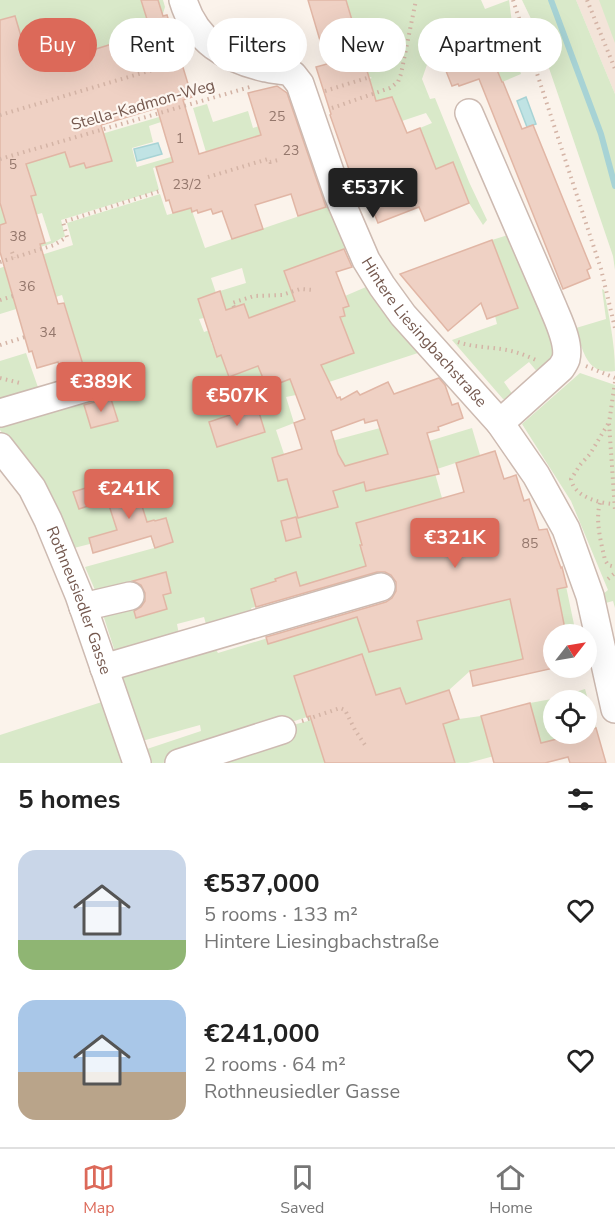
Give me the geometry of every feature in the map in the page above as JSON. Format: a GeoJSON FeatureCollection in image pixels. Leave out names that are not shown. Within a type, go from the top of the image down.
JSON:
{"type":"FeatureCollection","features":[{"type":"Feature","properties":{"kind":"street"},"geometry":{"type":"LineString","coordinates":[[183,0],[191,21],[201,35],[225,54],[250,64],[293,75]]}},
{"type":"Feature","properties":{"kind":"street","name":"Hintere Liesingbachstraße"},"geometry":{"type":"LineString","coordinates":[[293,75],[316,103],[338,195],[366,260],[403,315],[500,423],[536,475],[566,529],[590,596],[615,709]]}},
{"type":"Feature","properties":{"kind":"street"},"geometry":{"type":"LineString","coordinates":[[469,113],[562,331],[553,360],[561,368],[500,423]]}},
{"type":"Feature","properties":{"kind":"street"},"geometry":{"type":"LineString","coordinates":[[0,412],[109,383]]}},
{"type":"Feature","properties":{"kind":"street","name":"Rothneusiedler Gasse"},"geometry":{"type":"LineString","coordinates":[[0,447],[39,500],[83,607],[137,763]]}},
{"type":"Feature","properties":{"kind":"street"},"geometry":{"type":"LineString","coordinates":[[104,668],[381,587]]}},
{"type":"Feature","properties":{"kind":"street"},"geometry":{"type":"LineString","coordinates":[[83,607],[130,596]]}},
{"type":"Feature","properties":{"kind":"street"},"geometry":{"type":"LineString","coordinates":[[179,763],[282,730]]}},
{"type":"Feature","properties":{"kind":"path"},"geometry":{"type":"LineString","coordinates":[[316,103],[390,88],[398,82],[402,74],[416,0]]}},
{"type":"Feature","properties":{"kind":"path"},"geometry":{"type":"LineString","coordinates":[[513,0],[602,269],[615,328]]}},
{"type":"Feature","properties":{"kind":"path"},"geometry":{"type":"LineString","coordinates":[[587,0],[615,69]]}},
{"type":"Feature","properties":{"kind":"path"},"geometry":{"type":"LineString","coordinates":[[0,115],[145,72]]}},
{"type":"Feature","properties":{"kind":"path","name":"Stella-Kadmon-Weg"},"geometry":{"type":"LineString","coordinates":[[0,159],[293,75]]}},
{"type":"Feature","properties":{"kind":"path"},"geometry":{"type":"LineString","coordinates":[[316,103],[367,77]]}},
{"type":"Feature","properties":{"kind":"path"},"geometry":{"type":"LineString","coordinates":[[208,177],[268,159],[270,162],[278,160]]}},
{"type":"Feature","properties":{"kind":"path"},"geometry":{"type":"LineString","coordinates":[[0,262],[54,245],[67,237],[63,222],[164,190]]}},
{"type":"Feature","properties":{"kind":"path"},"geometry":{"type":"LineString","coordinates":[[12,252],[14,258]]}},
{"type":"Feature","properties":{"kind":"path"},"geometry":{"type":"LineString","coordinates":[[234,308],[232,303],[254,296],[282,295],[300,289],[314,290]]}},
{"type":"Feature","properties":{"kind":"path"},"geometry":{"type":"LineString","coordinates":[[0,300],[14,296]]}},
{"type":"Feature","properties":{"kind":"path"},"geometry":{"type":"LineString","coordinates":[[0,345],[25,337]]}},
{"type":"Feature","properties":{"kind":"path"},"geometry":{"type":"LineString","coordinates":[[452,340],[466,345],[503,349],[553,360],[615,380],[609,423],[615,510]]}},
{"type":"Feature","properties":{"kind":"path"},"geometry":{"type":"LineString","coordinates":[[609,423],[590,454],[570,479],[572,487],[579,493],[600,503],[615,504]]}},
{"type":"Feature","properties":{"kind":"path"},"geometry":{"type":"LineString","coordinates":[[600,503],[599,526],[605,560],[608,565],[615,567]]}},
{"type":"Feature","properties":{"kind":"shaded area"},"geometry":{"type":"Polygon","coordinates":[[[576,0],[615,0],[615,94],[576,0]]]}},
{"type":"Feature","properties":{"kind":"green space"},"geometry":{"type":"Polygon","coordinates":[[[0,0],[163,0],[165,7],[162,18],[109,18],[109,45],[97,48],[97,18],[18,18],[18,72],[39,72],[0,90],[0,0]]]}},
{"type":"Feature","properties":{"kind":"green space"},"geometry":{"type":"Polygon","coordinates":[[[346,0],[481,0],[485,9],[509,0],[511,18],[418,18],[418,72],[424,72],[422,79],[430,99],[435,98],[487,220],[483,225],[469,203],[453,162],[407,182],[433,163],[420,128],[432,123],[426,113],[402,121],[392,97],[330,113],[325,93],[372,78],[367,72],[406,72],[406,18],[351,18],[346,0]]]}},
{"type":"Feature","properties":{"kind":"green space"},"geometry":{"type":"Polygon","coordinates":[[[522,0],[576,0],[615,94],[615,270],[613,256],[550,72],[562,72],[562,18],[531,18],[522,0]]]}},
{"type":"Feature","properties":{"kind":"green space"},"geometry":{"type":"Polygon","coordinates":[[[599,0],[615,0],[615,43],[599,0]]]}},
{"type":"Feature","properties":{"kind":"green space"},"geometry":{"type":"Polygon","coordinates":[[[496,72],[520,72],[521,74],[495,85],[496,72]]]}},
{"type":"Feature","properties":{"kind":"green space"},"geometry":{"type":"Polygon","coordinates":[[[207,104],[213,122],[248,111],[253,128],[262,125],[265,134],[206,152],[193,108],[207,104]]]}},
{"type":"Feature","properties":{"kind":"green space"},"geometry":{"type":"Polygon","coordinates":[[[159,117],[161,122],[149,126],[153,142],[132,148],[137,167],[171,157],[173,162],[153,168],[159,190],[61,220],[65,236],[53,243],[21,253],[20,250],[51,241],[42,213],[0,225],[0,164],[159,117]]]}},
{"type":"Feature","properties":{"kind":"green space"},"geometry":{"type":"Polygon","coordinates":[[[160,194],[167,215],[191,208],[205,248],[329,206],[350,247],[284,271],[290,289],[310,281],[274,342],[345,316],[343,308],[349,306],[345,296],[366,287],[385,315],[418,353],[329,382],[312,367],[353,354],[349,341],[290,378],[296,395],[286,397],[294,423],[276,430],[284,454],[380,428],[393,452],[472,428],[480,455],[434,470],[442,498],[367,530],[360,545],[378,562],[460,521],[529,499],[539,530],[526,552],[484,585],[562,567],[574,624],[543,624],[543,654],[470,671],[449,690],[459,719],[543,701],[543,743],[468,763],[216,763],[289,726],[308,721],[307,717],[163,763],[148,763],[144,750],[201,731],[200,725],[142,741],[120,676],[213,645],[218,653],[420,592],[413,564],[251,608],[256,623],[209,635],[204,617],[177,624],[180,640],[117,658],[95,590],[85,567],[154,548],[149,529],[70,549],[24,462],[0,430],[0,361],[26,353],[40,393],[87,379],[62,295],[0,314],[0,268],[73,245],[67,223],[160,194]],[[242,268],[211,278],[216,293],[198,299],[204,318],[199,319],[204,332],[210,330],[214,341],[211,342],[217,357],[221,355],[229,377],[258,366],[244,304],[226,310],[220,291],[246,283],[242,268]]]}},
{"type":"Feature","properties":{"kind":"green space"},"geometry":{"type":"Polygon","coordinates":[[[508,235],[552,342],[553,352],[549,363],[539,374],[529,362],[504,382],[513,395],[503,399],[452,340],[497,324],[495,316],[517,308],[492,240],[508,235]]]}},
{"type":"Feature","properties":{"kind":"green space"},"geometry":{"type":"Polygon","coordinates":[[[602,289],[611,330],[615,371],[605,371],[591,365],[583,352],[576,328],[606,319],[602,289]]]}},
{"type":"Feature","properties":{"kind":"green space"},"geometry":{"type":"Polygon","coordinates":[[[580,373],[615,385],[615,608],[613,601],[602,604],[602,595],[608,590],[571,501],[522,424],[580,373]]]}},
{"type":"Feature","properties":{"kind":"green space"},"geometry":{"type":"Polygon","coordinates":[[[108,700],[130,763],[0,763],[0,735],[108,700]]]}},
{"type":"Feature","properties":{"kind":"water"},"geometry":{"type":"Polygon","coordinates":[[[526,97],[536,124],[527,127],[517,101],[526,97]]]}},
{"type":"Feature","properties":{"kind":"water"},"geometry":{"type":"Polygon","coordinates":[[[158,143],[162,154],[137,161],[134,149],[158,143]]]}},
{"type":"Feature","properties":{"kind":"building"},"geometry":{"type":"Polygon","coordinates":[[[141,0],[158,0],[163,16],[167,15],[168,18],[147,18],[141,0]]]}},
{"type":"Feature","properties":{"kind":"building"},"geometry":{"type":"Polygon","coordinates":[[[308,0],[346,0],[351,18],[319,18],[319,37],[308,0]]]}},
{"type":"Feature","properties":{"kind":"building"},"geometry":{"type":"Polygon","coordinates":[[[15,16],[18,26],[18,72],[97,72],[97,49],[109,45],[109,72],[184,72],[192,97],[183,100],[199,154],[261,135],[248,93],[277,86],[287,93],[326,207],[298,216],[291,194],[255,205],[263,229],[232,239],[222,211],[213,214],[211,209],[198,213],[197,210],[192,212],[191,208],[173,213],[169,200],[166,201],[156,167],[173,162],[157,108],[101,125],[112,161],[86,168],[84,163],[70,167],[65,152],[26,164],[36,195],[31,196],[45,243],[40,244],[58,304],[64,303],[84,368],[62,375],[58,362],[37,368],[32,351],[29,352],[0,252],[0,225],[6,223],[0,203],[0,20],[15,16]]]}},
{"type":"Feature","properties":{"kind":"building"},"geometry":{"type":"Polygon","coordinates":[[[319,66],[319,72],[367,72],[376,101],[392,97],[407,133],[420,128],[436,169],[453,162],[469,203],[425,221],[419,207],[378,223],[368,198],[360,201],[316,67],[319,66]]]}},
{"type":"Feature","properties":{"kind":"building"},"geometry":{"type":"Polygon","coordinates":[[[446,72],[498,72],[522,129],[533,125],[591,268],[587,270],[590,278],[563,289],[479,79],[452,86],[446,72]]]}},
{"type":"Feature","properties":{"kind":"building"},"geometry":{"type":"Polygon","coordinates":[[[492,240],[518,308],[487,319],[481,303],[448,331],[400,274],[492,240]]]}},
{"type":"Feature","properties":{"kind":"building"},"geometry":{"type":"Polygon","coordinates":[[[344,249],[352,267],[336,272],[349,306],[343,308],[345,316],[340,317],[354,353],[321,365],[337,398],[340,397],[341,400],[357,391],[360,395],[388,382],[394,394],[439,378],[445,385],[452,405],[458,403],[463,418],[438,427],[439,430],[427,433],[439,474],[366,491],[364,482],[333,491],[338,507],[298,518],[287,479],[278,481],[272,458],[302,449],[294,423],[305,419],[290,379],[267,388],[258,366],[229,377],[221,355],[217,357],[198,299],[220,291],[226,310],[244,304],[249,318],[295,301],[284,271],[344,249]],[[364,419],[331,431],[338,454],[345,466],[388,454],[377,420],[365,423],[364,419]]]}},
{"type":"Feature","properties":{"kind":"building"},"geometry":{"type":"Polygon","coordinates":[[[111,399],[118,421],[91,428],[84,405],[111,399]]]}},
{"type":"Feature","properties":{"kind":"building"},"geometry":{"type":"Polygon","coordinates":[[[257,406],[265,432],[217,447],[209,422],[257,406]]]}},
{"type":"Feature","properties":{"kind":"building"},"geometry":{"type":"Polygon","coordinates":[[[495,451],[504,479],[516,475],[524,501],[529,499],[539,530],[547,529],[567,587],[557,589],[564,624],[543,624],[543,670],[473,686],[470,671],[523,659],[510,599],[417,621],[422,639],[369,652],[357,617],[268,644],[266,637],[386,602],[392,598],[396,591],[396,582],[391,575],[385,572],[377,572],[256,607],[251,589],[296,572],[300,586],[366,566],[356,523],[464,492],[456,463],[495,451]]]}},
{"type":"Feature","properties":{"kind":"building"},"geometry":{"type":"Polygon","coordinates":[[[133,477],[147,522],[166,518],[173,542],[155,548],[151,536],[93,553],[89,538],[117,530],[103,487],[133,477]]]}},
{"type":"Feature","properties":{"kind":"building"},"geometry":{"type":"Polygon","coordinates":[[[92,486],[97,503],[79,509],[73,492],[92,486]]]}},
{"type":"Feature","properties":{"kind":"building"},"geometry":{"type":"Polygon","coordinates":[[[296,517],[301,537],[286,541],[281,521],[296,517]]]}},
{"type":"Feature","properties":{"kind":"building"},"geometry":{"type":"Polygon","coordinates":[[[166,572],[171,593],[163,595],[167,609],[136,618],[134,611],[145,601],[145,593],[141,585],[133,581],[166,572]]]}},
{"type":"Feature","properties":{"kind":"building"},"geometry":{"type":"Polygon","coordinates":[[[362,654],[376,695],[400,688],[406,704],[449,690],[459,719],[443,724],[455,763],[325,763],[294,676],[362,654]]]}},
{"type":"Feature","properties":{"kind":"building"},"geometry":{"type":"Polygon","coordinates":[[[530,703],[541,743],[597,744],[597,732],[606,763],[570,763],[568,757],[545,763],[494,763],[481,716],[530,703]]]}},
{"type":"Feature","properties":{"kind":"waterway"},"geometry":{"type":"LineString","coordinates":[[551,0],[601,134],[615,186]]}}]}
